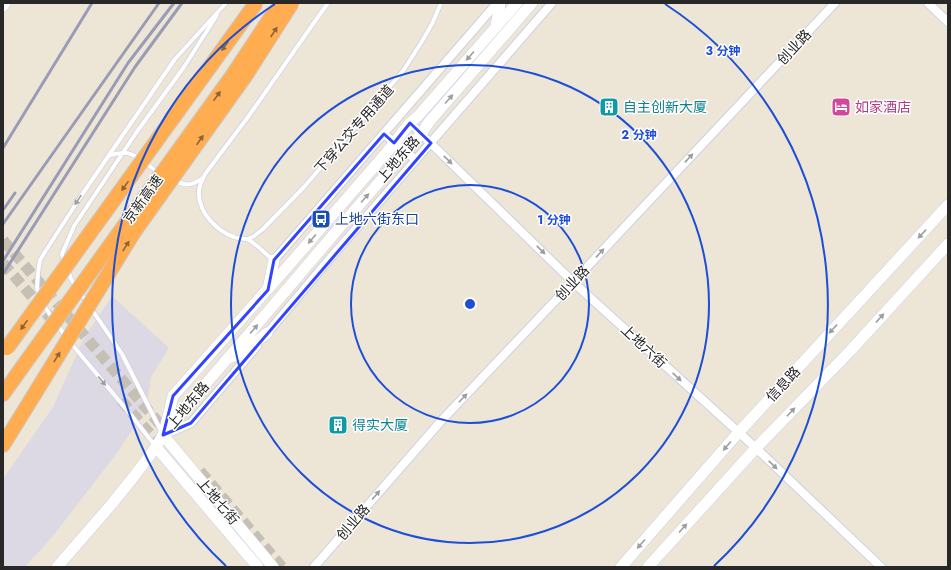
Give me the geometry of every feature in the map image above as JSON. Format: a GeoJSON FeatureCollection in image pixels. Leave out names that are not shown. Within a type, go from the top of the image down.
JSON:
{"type":"FeatureCollection","features":[{"type":"Feature","properties":{"kind":"highway","name":"京新高速"},"geometry":{"type":"LineString","coordinates":[[5,351],[256,3]]}},
{"type":"Feature","properties":{"kind":"highway","name":"京新高速"},"geometry":{"type":"LineString","coordinates":[[3,394],[232,76],[271,17],[283,3]]}},
{"type":"Feature","properties":{"kind":"highway"},"geometry":{"type":"LineString","coordinates":[[3,444],[134,232],[246,75],[292,3]]}},
{"type":"Feature","properties":{"kind":"main road"},"geometry":{"type":"LineString","coordinates":[[496,27],[499,3]]}},
{"type":"Feature","properties":{"kind":"main road","name":"上地东路"},"geometry":{"type":"LineString","coordinates":[[163,435],[173,396],[300,254],[410,123],[517,3]]}},
{"type":"Feature","properties":{"kind":"main road","name":"上地东路"},"geometry":{"type":"LineString","coordinates":[[163,435],[532,3]]}},
{"type":"Feature","properties":{"kind":"main road","name":"信息路"},"geometry":{"type":"LineString","coordinates":[[621,567],[738,433],[948,205]]}},
{"type":"Feature","properties":{"kind":"main road","name":"信息路"},"geometry":{"type":"LineString","coordinates":[[648,567],[756,448],[851,350],[948,244]]}},
{"type":"Feature","properties":{"kind":"main road"},"geometry":{"type":"LineString","coordinates":[[268,290],[274,260]]}},
{"type":"Feature","properties":{"kind":"main road"},"geometry":{"type":"LineString","coordinates":[[228,358],[241,354],[267,333]]}},
{"type":"Feature","properties":{"kind":"main road"},"geometry":{"type":"LineString","coordinates":[[56,567],[111,505],[156,447],[163,435]]}},
{"type":"Feature","properties":{"kind":"main road","name":"上地七街"},"geometry":{"type":"LineString","coordinates":[[163,435],[273,567]]}},
{"type":"Feature","properties":{"kind":"main road","name":"上地七街"},"geometry":{"type":"LineString","coordinates":[[156,447],[258,567]]}},
{"type":"Feature","properties":{"kind":"street"},"geometry":{"type":"LineString","coordinates":[[274,260],[499,3]]}},
{"type":"Feature","properties":{"kind":"street"},"geometry":{"type":"LineString","coordinates":[[163,435],[191,423],[326,263],[552,3]]}},
{"type":"Feature","properties":{"kind":"street","name":"创业路"},"geometry":{"type":"LineString","coordinates":[[314,567],[441,421],[835,3]]}},
{"type":"Feature","properties":{"kind":"street"},"geometry":{"type":"LineString","coordinates":[[928,3],[948,22]]}},
{"type":"Feature","properties":{"kind":"street","name":"上地六街"},"geometry":{"type":"LineString","coordinates":[[410,123],[573,282],[756,448],[881,567]]}},
{"type":"Feature","properties":{"kind":"street"},"geometry":{"type":"LineString","coordinates":[[384,134],[416,160]]}},
{"type":"Feature","properties":{"kind":"lane"},"geometry":{"type":"LineString","coordinates":[[274,260],[248,240],[235,237],[220,230],[205,214],[198,195],[200,184],[328,3]]}},
{"type":"Feature","properties":{"kind":"lane","name":"下穿公交专用通道"},"geometry":{"type":"LineString","coordinates":[[248,240],[264,229],[304,187],[403,71],[421,44],[441,3]]}},
{"type":"Feature","properties":{"kind":"lane"},"geometry":{"type":"LineString","coordinates":[[163,435],[122,354],[71,279],[62,254],[74,226],[157,102],[184,67],[225,4]]}},
{"type":"Feature","properties":{"kind":"lane"},"geometry":{"type":"LineString","coordinates":[[156,447],[74,348],[45,307],[37,288],[40,260],[80,196],[175,59],[225,4]]}},
{"type":"Feature","properties":{"kind":"lane"},"geometry":{"type":"LineString","coordinates":[[108,156],[123,152],[128,153],[137,157],[167,179],[186,185],[195,183],[204,177]]}},
{"type":"Feature","properties":{"kind":"highlighted area"},"geometry":{"type":"Polygon","coordinates":[[[410,123],[431,143],[191,423],[163,435],[173,396],[268,290],[274,260],[384,134],[394,143],[410,123]]]}},
{"type":"Feature","properties":{"kind":"shaded area"},"geometry":{"type":"Polygon","coordinates":[[[112,296],[169,348],[151,377],[147,407],[117,453],[53,536],[25,567],[3,567],[3,479],[53,407],[84,338],[112,296]]]}},
{"type":"Feature","properties":{"kind":"tunnel"},"geometry":{"type":"LineString","coordinates":[[3,240],[170,436]]}},
{"type":"Feature","properties":{"kind":"tunnel"},"geometry":{"type":"LineString","coordinates":[[3,263],[59,328]]}},
{"type":"Feature","properties":{"kind":"tunnel"},"geometry":{"type":"LineString","coordinates":[[121,400],[163,449]]}},
{"type":"Feature","properties":{"kind":"tunnel"},"geometry":{"type":"LineString","coordinates":[[200,471],[282,567]]}},
{"type":"Feature","properties":{"kind":"railway"},"geometry":{"type":"LineString","coordinates":[[3,148],[92,3]]}},
{"type":"Feature","properties":{"kind":"railway"},"geometry":{"type":"LineString","coordinates":[[3,224],[159,3]]}},
{"type":"Feature","properties":{"kind":"railway"},"geometry":{"type":"LineString","coordinates":[[3,261],[128,63],[174,3]]}},
{"type":"Feature","properties":{"kind":"railway"},"geometry":{"type":"LineString","coordinates":[[3,274],[135,67],[182,3]]}},
{"type":"Feature","properties":{"kind":"railway"},"geometry":{"type":"LineString","coordinates":[[3,210],[15,193]]}},
{"type":"Feature","properties":{"kind":"place","name":"自主创新大厦"},"geometry":{"type":"Point","coordinates":[609,107]}},
{"type":"Feature","properties":{"kind":"place","name":"如家酒店"},"geometry":{"type":"Point","coordinates":[841,107]}},
{"type":"Feature","properties":{"kind":"place","name":"上地六街东口"},"geometry":{"type":"Point","coordinates":[321,219]}},
{"type":"Feature","properties":{"kind":"place","name":"得实大厦"},"geometry":{"type":"Point","coordinates":[338,425]}}]}
